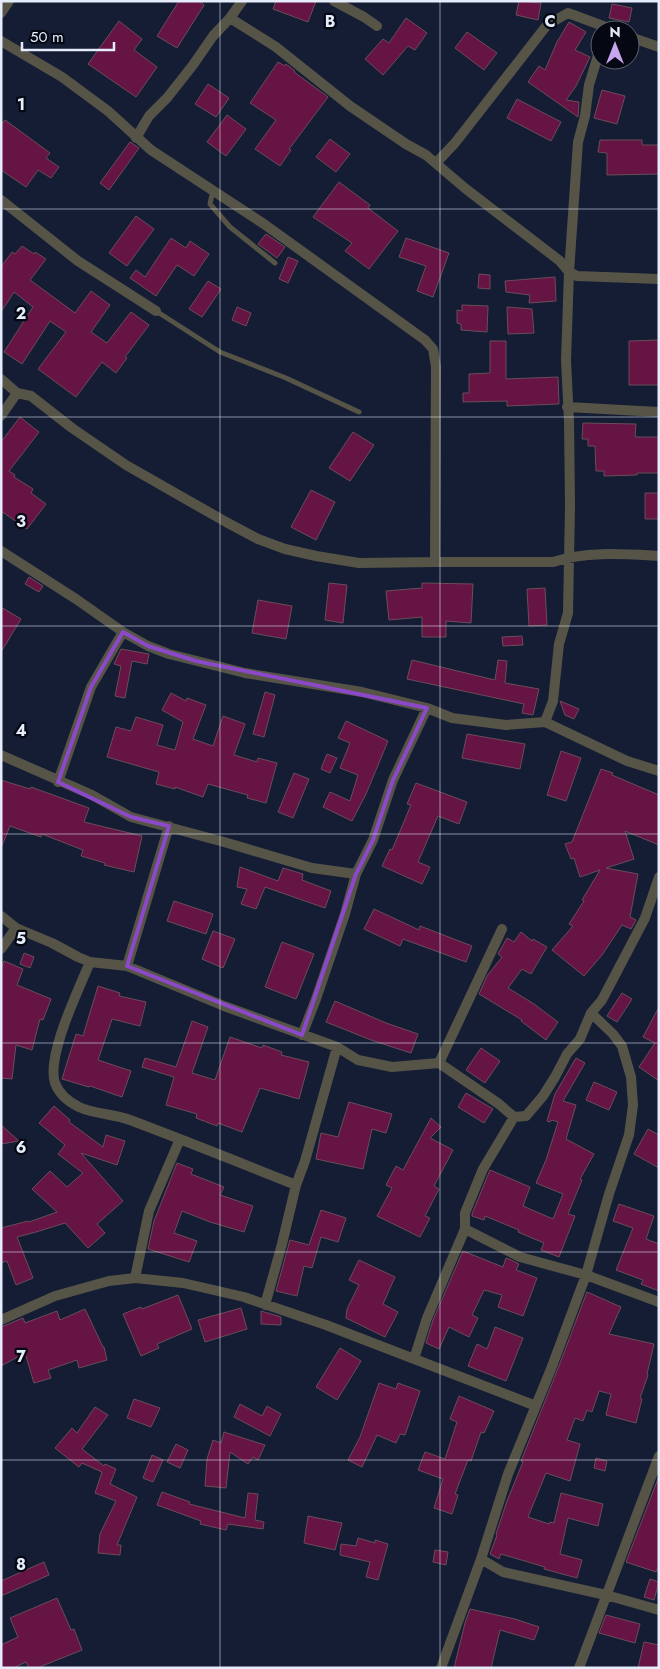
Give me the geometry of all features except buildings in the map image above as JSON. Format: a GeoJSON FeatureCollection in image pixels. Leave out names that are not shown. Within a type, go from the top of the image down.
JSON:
{"type":"FeatureCollection","features":[{"type":"Feature","properties":{"kind":"street"},"geometry":{"type":"LineString","coordinates":[[1,13],[9,1]]}},
{"type":"Feature","properties":{"kind":"street"},"geometry":{"type":"LineString","coordinates":[[136,138],[149,116],[167,98],[213,36],[230,18],[242,1]]}},
{"type":"Feature","properties":{"kind":"street"},"geometry":{"type":"LineString","coordinates":[[334,1],[377,26]]}},
{"type":"Feature","properties":{"kind":"street"},"geometry":{"type":"LineString","coordinates":[[436,164],[455,143],[546,26],[568,13],[590,22]]}},
{"type":"Feature","properties":{"kind":"street"},"geometry":{"type":"LineString","coordinates":[[230,18],[276,47],[350,106],[406,144],[426,155],[466,189],[560,261],[569,272],[577,276],[659,279]]}},
{"type":"Feature","properties":{"kind":"street"},"geometry":{"type":"LineString","coordinates":[[1,40],[62,77],[108,111],[151,150],[264,224],[417,334],[433,349],[436,367],[434,562]]}},
{"type":"Feature","properties":{"kind":"street"},"geometry":{"type":"LineString","coordinates":[[640,40],[659,47]]}},
{"type":"Feature","properties":{"kind":"street"},"geometry":{"type":"LineString","coordinates":[[545,722],[553,701],[559,644],[568,613],[569,449],[566,360],[569,272],[578,142],[594,70]]}},
{"type":"Feature","properties":{"kind":"street"},"geometry":{"type":"LineString","coordinates":[[1,200],[78,261],[156,311]]}},
{"type":"Feature","properties":{"kind":"street"},"geometry":{"type":"LineString","coordinates":[[1,379],[17,393],[31,396],[72,428],[126,465],[258,539],[285,549],[359,563],[552,562],[569,557],[621,554],[659,556]]}},
{"type":"Feature","properties":{"kind":"street"},"geometry":{"type":"LineString","coordinates":[[1,416],[17,393]]}},
{"type":"Feature","properties":{"kind":"street"},"geometry":{"type":"LineString","coordinates":[[567,407],[659,412]]}},
{"type":"Feature","properties":{"kind":"street"},"geometry":{"type":"LineString","coordinates":[[1,551],[123,632],[148,646],[169,654],[245,673],[362,692],[427,708],[462,720],[506,725],[545,722],[627,761],[659,771]]}},
{"type":"Feature","properties":{"kind":"street"},"geometry":{"type":"LineString","coordinates":[[58,782],[91,687],[123,632]]}},
{"type":"Feature","properties":{"kind":"street"},"geometry":{"type":"LineString","coordinates":[[302,1035],[345,914],[356,874],[373,840],[393,780],[427,708]]}},
{"type":"Feature","properties":{"kind":"street"},"geometry":{"type":"LineString","coordinates":[[1,755],[58,782],[92,795],[131,817],[169,826],[312,868],[356,874]]}},
{"type":"Feature","properties":{"kind":"street"},"geometry":{"type":"LineString","coordinates":[[127,966],[169,826]]}},
{"type":"Feature","properties":{"kind":"street"},"geometry":{"type":"LineString","coordinates":[[1,916],[16,928],[90,962],[127,966],[224,1006],[337,1047],[358,1060],[392,1067],[439,1063],[499,1104],[514,1117],[526,1116],[543,1096],[567,1054],[580,1039],[591,1013],[602,1000],[645,918],[659,877]]}},
{"type":"Feature","properties":{"kind":"street"},"geometry":{"type":"LineString","coordinates":[[1,949],[16,928]]}},
{"type":"Feature","properties":{"kind":"street"},"geometry":{"type":"LineString","coordinates":[[439,1063],[502,929]]}},
{"type":"Feature","properties":{"kind":"street"},"geometry":{"type":"LineString","coordinates":[[90,962],[58,1042],[53,1065],[55,1084],[63,1096],[80,1107],[127,1119],[296,1185]]}},
{"type":"Feature","properties":{"kind":"street"},"geometry":{"type":"LineString","coordinates":[[441,1668],[482,1559],[508,1474],[586,1275],[609,1194],[629,1135],[633,1105],[630,1077],[622,1046],[613,1034],[591,1013]]}},
{"type":"Feature","properties":{"kind":"street"},"geometry":{"type":"LineString","coordinates":[[265,1305],[296,1185],[306,1162],[337,1047]]}},
{"type":"Feature","properties":{"kind":"street"},"geometry":{"type":"LineString","coordinates":[[414,1359],[427,1318],[465,1229],[465,1213],[483,1169],[514,1117]]}},
{"type":"Feature","properties":{"kind":"street"},"geometry":{"type":"LineString","coordinates":[[135,1278],[150,1211],[180,1140]]}},
{"type":"Feature","properties":{"kind":"street"},"geometry":{"type":"LineString","coordinates":[[465,1229],[520,1257],[586,1275],[659,1302]]}},
{"type":"Feature","properties":{"kind":"street"},"geometry":{"type":"LineString","coordinates":[[1,1320],[55,1296],[109,1281],[151,1278],[183,1283],[244,1297],[326,1325],[484,1384],[536,1406]]}},
{"type":"Feature","properties":{"kind":"street"},"geometry":{"type":"LineString","coordinates":[[579,1668],[659,1456]]}},
{"type":"Feature","properties":{"kind":"street"},"geometry":{"type":"LineString","coordinates":[[482,1559],[503,1572],[606,1595],[659,1610]]}},
{"type":"Feature","properties":{"kind":"lane"},"geometry":{"type":"LineString","coordinates":[[213,190],[210,204],[230,227],[275,263]]}},
{"type":"Feature","properties":{"kind":"lane"},"geometry":{"type":"LineString","coordinates":[[156,311],[220,352],[286,378],[359,412]]}},
{"type":"Feature","properties":{"kind":"highlighted area"},"geometry":{"type":"Polygon","coordinates":[[[123,632],[148,646],[196,661],[427,708],[393,780],[373,840],[356,874],[302,1035],[127,966],[169,826],[131,817],[58,782],[91,687],[123,632]]]}}]}
